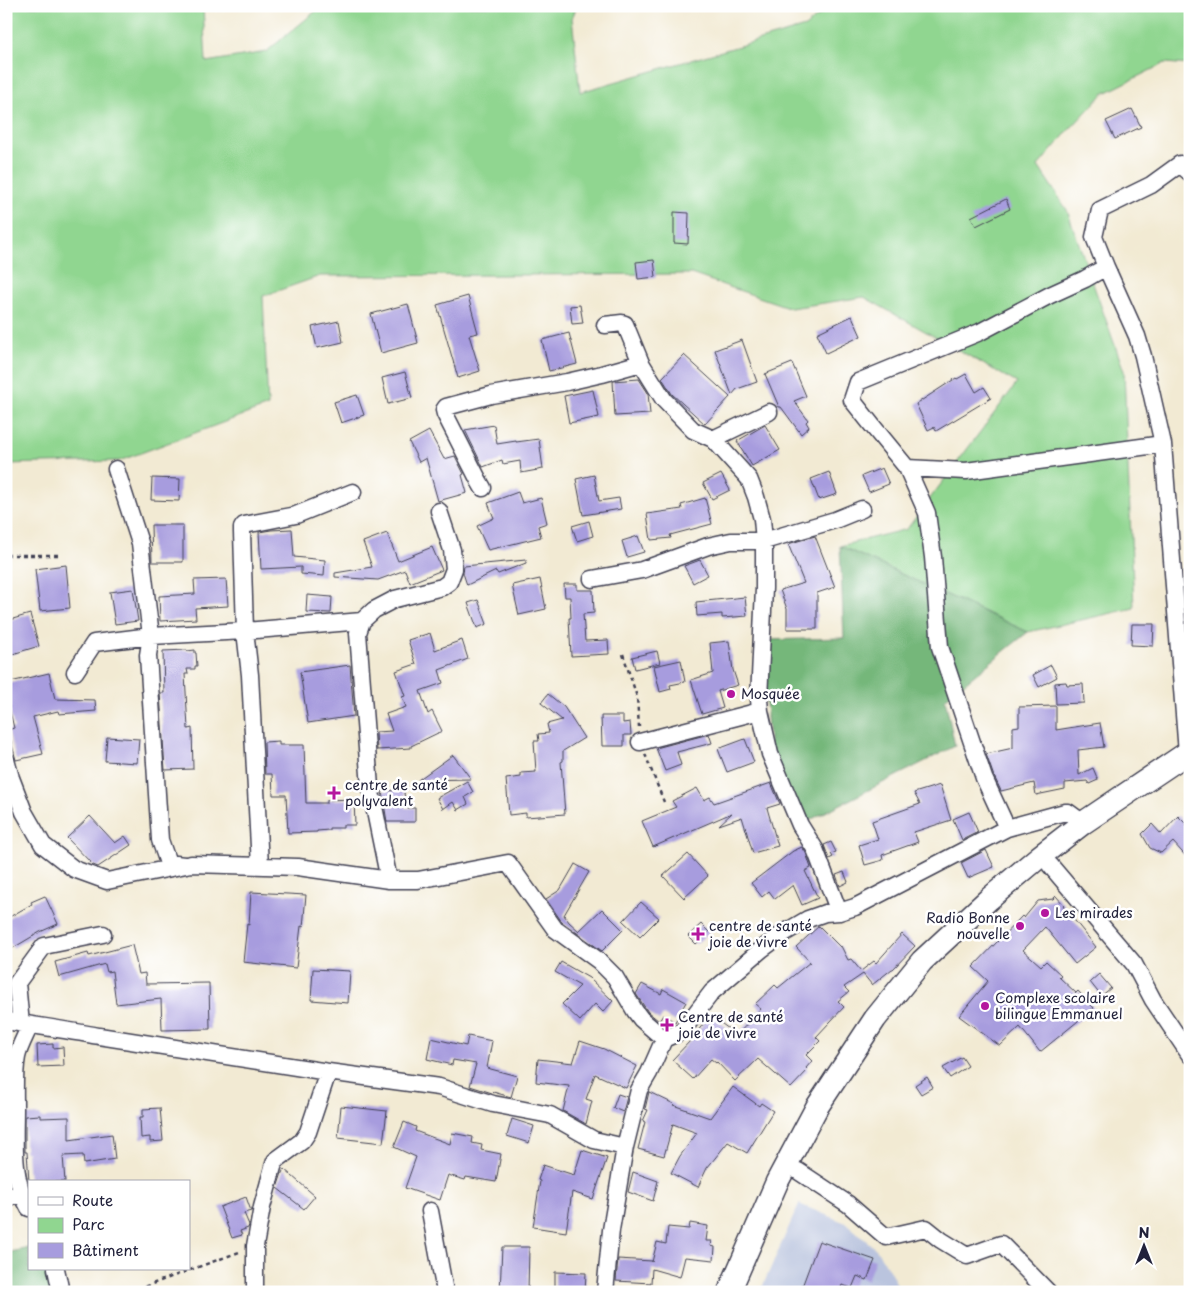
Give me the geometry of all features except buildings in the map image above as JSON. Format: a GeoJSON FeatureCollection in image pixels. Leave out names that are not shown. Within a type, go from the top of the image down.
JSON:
{"type":"FeatureCollection","features":[{"type":"Feature","properties":{"kind":"main road"},"geometry":{"type":"LineString","coordinates":[[728,1292],[782,1174],[817,1107],[874,1019],[922,961],[989,899],[1039,857],[1083,824],[1189,756]]}},
{"type":"Feature","properties":{"kind":"main road"},"geometry":{"type":"LineString","coordinates":[[743,1292],[785,1195],[829,1110],[891,1018],[941,960],[1019,890],[1189,756]]}},
{"type":"Feature","properties":{"kind":"street"},"geometry":{"type":"LineString","coordinates":[[1189,756],[1163,444],[1144,356],[1094,237],[1100,210],[1151,185],[1180,164],[1190,173]]}},
{"type":"Feature","properties":{"kind":"street"},"geometry":{"type":"LineString","coordinates":[[1007,828],[984,778],[940,648],[933,557],[927,514],[907,468],[852,400],[858,382],[980,332],[1106,267]]}},
{"type":"Feature","properties":{"kind":"street"},"geometry":{"type":"LineString","coordinates":[[605,325],[625,324],[641,363],[664,400],[694,430],[713,439],[749,478],[762,519],[764,540],[760,711],[770,754],[800,825],[815,849],[839,912]]}},
{"type":"Feature","properties":{"kind":"street"},"geometry":{"type":"LineString","coordinates":[[483,488],[445,414],[444,410],[446,408],[491,395],[567,382],[641,363]]}},
{"type":"Feature","properties":{"kind":"street"},"geometry":{"type":"LineString","coordinates":[[713,439],[769,412]]}},
{"type":"Feature","properties":{"kind":"street"},"geometry":{"type":"LineString","coordinates":[[907,468],[966,471],[1163,444]]}},
{"type":"Feature","properties":{"kind":"street"},"geometry":{"type":"LineString","coordinates":[[116,469],[140,543],[150,636],[148,655],[160,840],[168,863],[184,865]]}},
{"type":"Feature","properties":{"kind":"street"},"geometry":{"type":"LineString","coordinates":[[260,866],[250,675],[245,631],[242,528],[244,525],[296,515],[353,492]]}},
{"type":"Feature","properties":{"kind":"street"},"geometry":{"type":"LineString","coordinates":[[592,579],[642,570],[708,546],[731,542],[764,540],[835,520],[862,509]]}},
{"type":"Feature","properties":{"kind":"street"},"geometry":{"type":"LineString","coordinates":[[389,880],[370,787],[358,633],[362,621],[374,610],[395,599],[442,587],[449,582],[454,569],[452,550],[438,511]]}},
{"type":"Feature","properties":{"kind":"street"},"geometry":{"type":"LineString","coordinates":[[75,672],[94,642],[150,636],[245,631],[362,621]]}},
{"type":"Feature","properties":{"kind":"street"},"geometry":{"type":"LineString","coordinates":[[640,742],[760,711]]}},
{"type":"Feature","properties":{"kind":"street"},"geometry":{"type":"LineString","coordinates":[[6,760],[24,812],[43,845],[74,869],[107,881],[191,864],[298,867],[389,880],[418,880],[508,863],[556,929],[598,961],[615,977],[641,1019],[664,1039]]}},
{"type":"Feature","properties":{"kind":"street"},"geometry":{"type":"LineString","coordinates":[[605,1292],[612,1230],[626,1148],[639,1090],[664,1039],[682,1032],[712,992],[762,949],[808,919],[825,913],[839,912],[855,906],[1007,828],[1065,812],[1068,812],[1083,824]]}},
{"type":"Feature","properties":{"kind":"street"},"geometry":{"type":"LineString","coordinates":[[1050,865],[1134,964],[1153,1000],[1190,1055]]}},
{"type":"Feature","properties":{"kind":"street"},"geometry":{"type":"LineString","coordinates":[[26,1201],[18,1181],[15,1156],[15,1075],[19,1023],[17,983],[44,946],[102,934]]}},
{"type":"Feature","properties":{"kind":"street"},"geometry":{"type":"LineString","coordinates":[[19,1023],[328,1072],[438,1087],[493,1104],[550,1115],[594,1140],[626,1148]]}},
{"type":"Feature","properties":{"kind":"street"},"geometry":{"type":"LineString","coordinates":[[255,1292],[255,1246],[262,1207],[273,1167],[275,1161],[302,1141],[308,1132],[328,1072]]}},
{"type":"Feature","properties":{"kind":"street"},"geometry":{"type":"LineString","coordinates":[[798,1171],[848,1204],[886,1237],[926,1228],[967,1256],[1001,1244],[1048,1292]]}},
{"type":"Feature","properties":{"kind":"street"},"geometry":{"type":"LineString","coordinates":[[6,1198],[26,1201]]}},
{"type":"Feature","properties":{"kind":"street"},"geometry":{"type":"LineString","coordinates":[[430,1211],[445,1292]]}},
{"type":"Feature","properties":{"kind":"street"},"geometry":{"type":"LineString","coordinates":[[56,1270],[61,1292]]}},
{"type":"Feature","properties":{"kind":"path"},"geometry":{"type":"LineString","coordinates":[[6,554],[58,554]]}},
{"type":"Feature","properties":{"kind":"path"},"geometry":{"type":"LineString","coordinates":[[623,654],[637,697],[640,742],[664,802]]}},
{"type":"Feature","properties":{"kind":"path"},"geometry":{"type":"LineString","coordinates":[[190,1270],[255,1246]]}},
{"type":"Feature","properties":{"kind":"path"},"geometry":{"type":"LineString","coordinates":[[130,1292],[190,1270]]}},
{"type":"Feature","properties":{"kind":"shaded area"},"geometry":{"type":"Polygon","coordinates":[[[799,1204],[846,1223],[876,1249],[901,1292],[760,1292],[799,1204]]]}},
{"type":"Feature","properties":{"kind":"green space"},"geometry":{"type":"Polygon","coordinates":[[[6,6],[203,6],[206,62],[266,52],[322,6],[577,6],[572,18],[580,92],[805,27],[830,6],[1190,6],[1190,65],[1165,63],[1103,94],[1038,166],[1067,210],[1124,371],[1134,608],[1028,632],[840,546],[907,529],[1017,383],[864,297],[791,308],[691,274],[320,276],[263,296],[268,406],[119,461],[6,464],[6,6]]]}},
{"type":"Feature","properties":{"kind":"green space"},"geometry":{"type":"Polygon","coordinates":[[[840,546],[1028,632],[945,699],[955,746],[800,825],[770,754],[761,640],[844,638],[840,546]]]}},
{"type":"Feature","properties":{"kind":"green space"},"geometry":{"type":"Polygon","coordinates":[[[28,1248],[28,1270],[56,1270],[61,1292],[6,1292],[6,1253],[28,1248]]]}},
{"type":"Feature","properties":{"kind":"place","name":"Mosquée"},"geometry":{"type":"Point","coordinates":[731,694]}},
{"type":"Feature","properties":{"kind":"place","name":"centre de santé polyvalent"},"geometry":{"type":"Point","coordinates":[334,793]}},
{"type":"Feature","properties":{"kind":"place","name":"Les mirades"},"geometry":{"type":"Point","coordinates":[1045,913]}},
{"type":"Feature","properties":{"kind":"place","name":"Radio Bonne nouvelle"},"geometry":{"type":"Point","coordinates":[1020,926]}},
{"type":"Feature","properties":{"kind":"place","name":"centre de santé joie de vivre"},"geometry":{"type":"Point","coordinates":[698,934]}},
{"type":"Feature","properties":{"kind":"place","name":"Complexe scolaire bilingue Emmanuel"},"geometry":{"type":"Point","coordinates":[985,1006]}},
{"type":"Feature","properties":{"kind":"place","name":"Centre de santé joie de vivre"},"geometry":{"type":"Point","coordinates":[667,1025]}}]}
